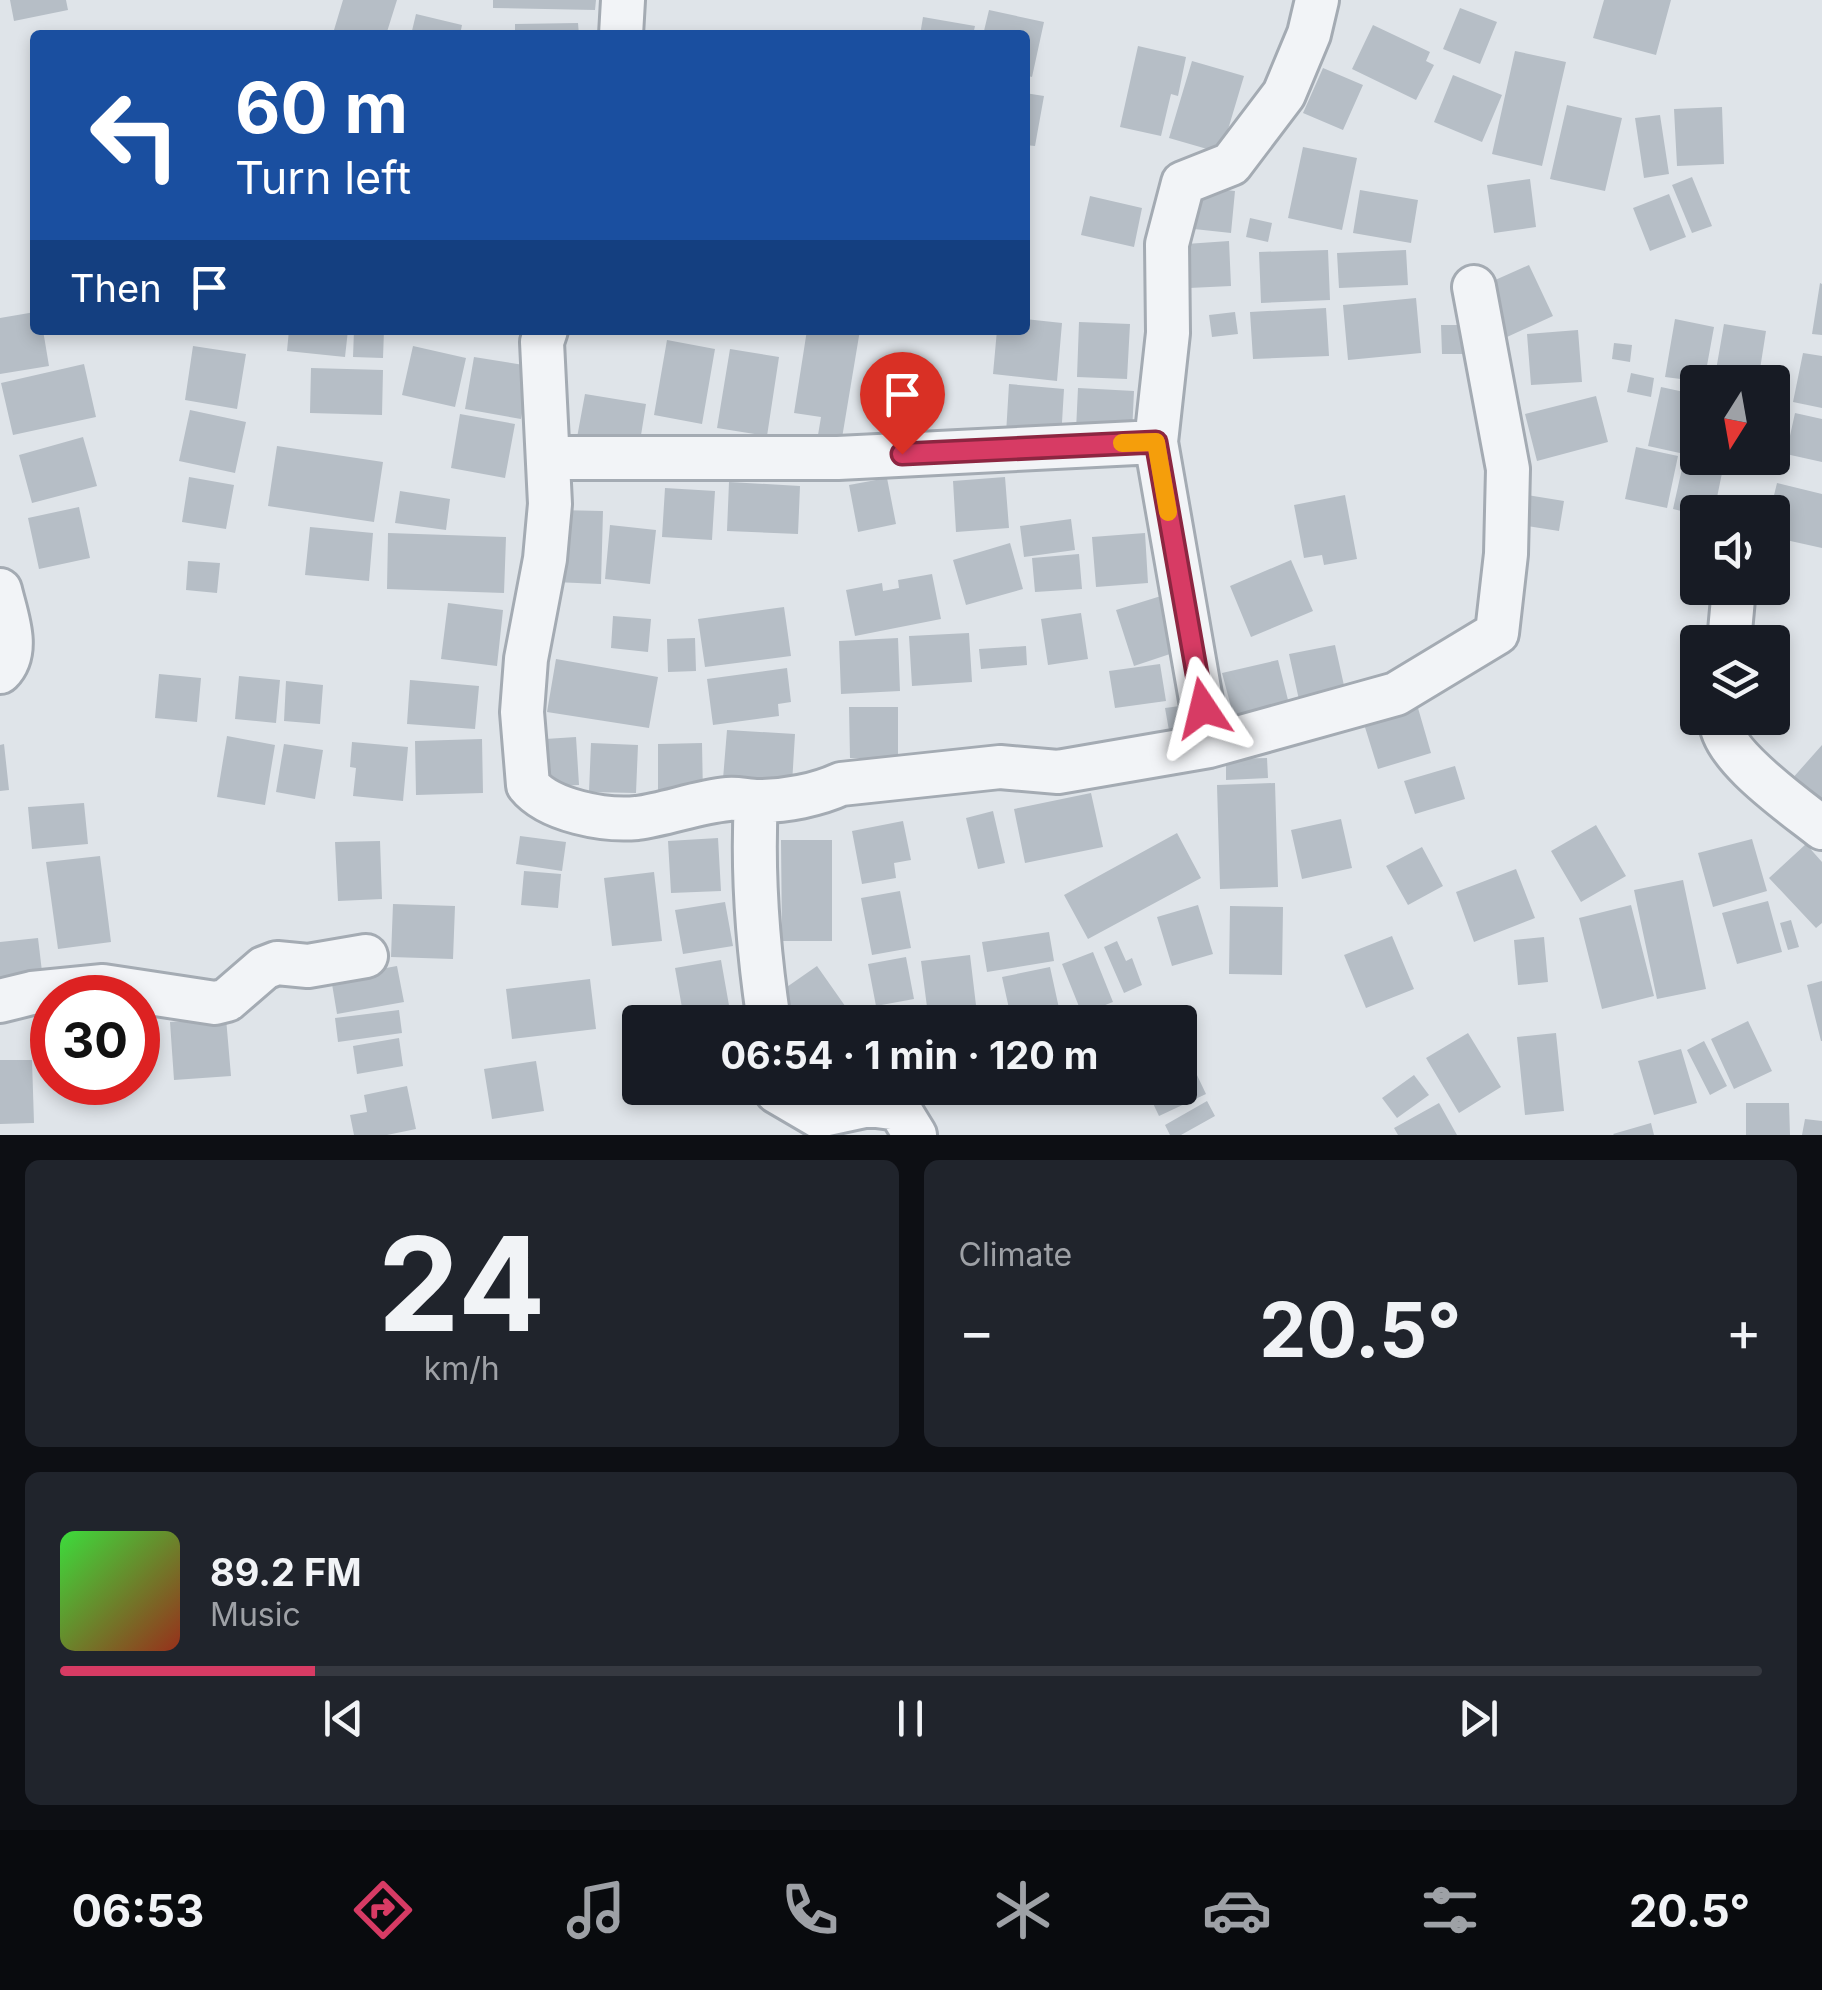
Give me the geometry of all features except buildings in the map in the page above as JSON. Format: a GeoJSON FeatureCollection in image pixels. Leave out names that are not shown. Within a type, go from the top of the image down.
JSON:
{"type":"FeatureCollection","features":[{"type":"Feature","properties":{"kind":"street"},"geometry":{"type":"LineString","coordinates":[[621,30],[623,0]]}},
{"type":"Feature","properties":{"kind":"street"},"geometry":{"type":"LineString","coordinates":[[1210,746],[1156,442],[1168,333],[1167,244],[1183,183],[1231,164],[1284,94],[1309,34],[1317,0]]}},
{"type":"Feature","properties":{"kind":"street"},"geometry":{"type":"LineString","coordinates":[[544,335],[550,504],[545,559],[526,658],[522,712],[528,786],[544,800],[616,818],[638,818],[734,798],[756,802],[820,793],[841,784],[1000,768],[1058,772],[1210,746],[1396,694],[1497,632],[1506,554],[1508,469],[1474,287]]}},
{"type":"Feature","properties":{"kind":"street"},"geometry":{"type":"LineString","coordinates":[[548,458],[838,458],[1156,442]]}},
{"type":"Feature","properties":{"kind":"street"},"geometry":{"type":"LineString","coordinates":[[0,590],[12,647],[6,668],[0,672]]}},
{"type":"Feature","properties":{"kind":"street"},"geometry":{"type":"LineString","coordinates":[[1726,735],[1747,768],[1822,828]]}},
{"type":"Feature","properties":{"kind":"street"},"geometry":{"type":"LineString","coordinates":[[756,802],[756,921],[767,1005]]}},
{"type":"Feature","properties":{"kind":"street"},"geometry":{"type":"LineString","coordinates":[[0,1002],[32,993],[103,986],[215,1002],[228,1000],[264,968],[277,963],[308,966],[366,956]]}},
{"type":"Feature","properties":{"kind":"street"},"geometry":{"type":"LineString","coordinates":[[800,1105],[818,1116],[869,1105],[899,1109],[915,1135]]}},
{"type":"Feature","properties":{"kind":"slow traffic"},"geometry":{"type":"LineString","coordinates":[[1122,443],[1156,442],[1168,512]]}},
{"type":"Feature","properties":{"kind":"route"},"geometry":{"type":"LineString","coordinates":[[902,454],[1156,442],[1203,708]]}}]}
